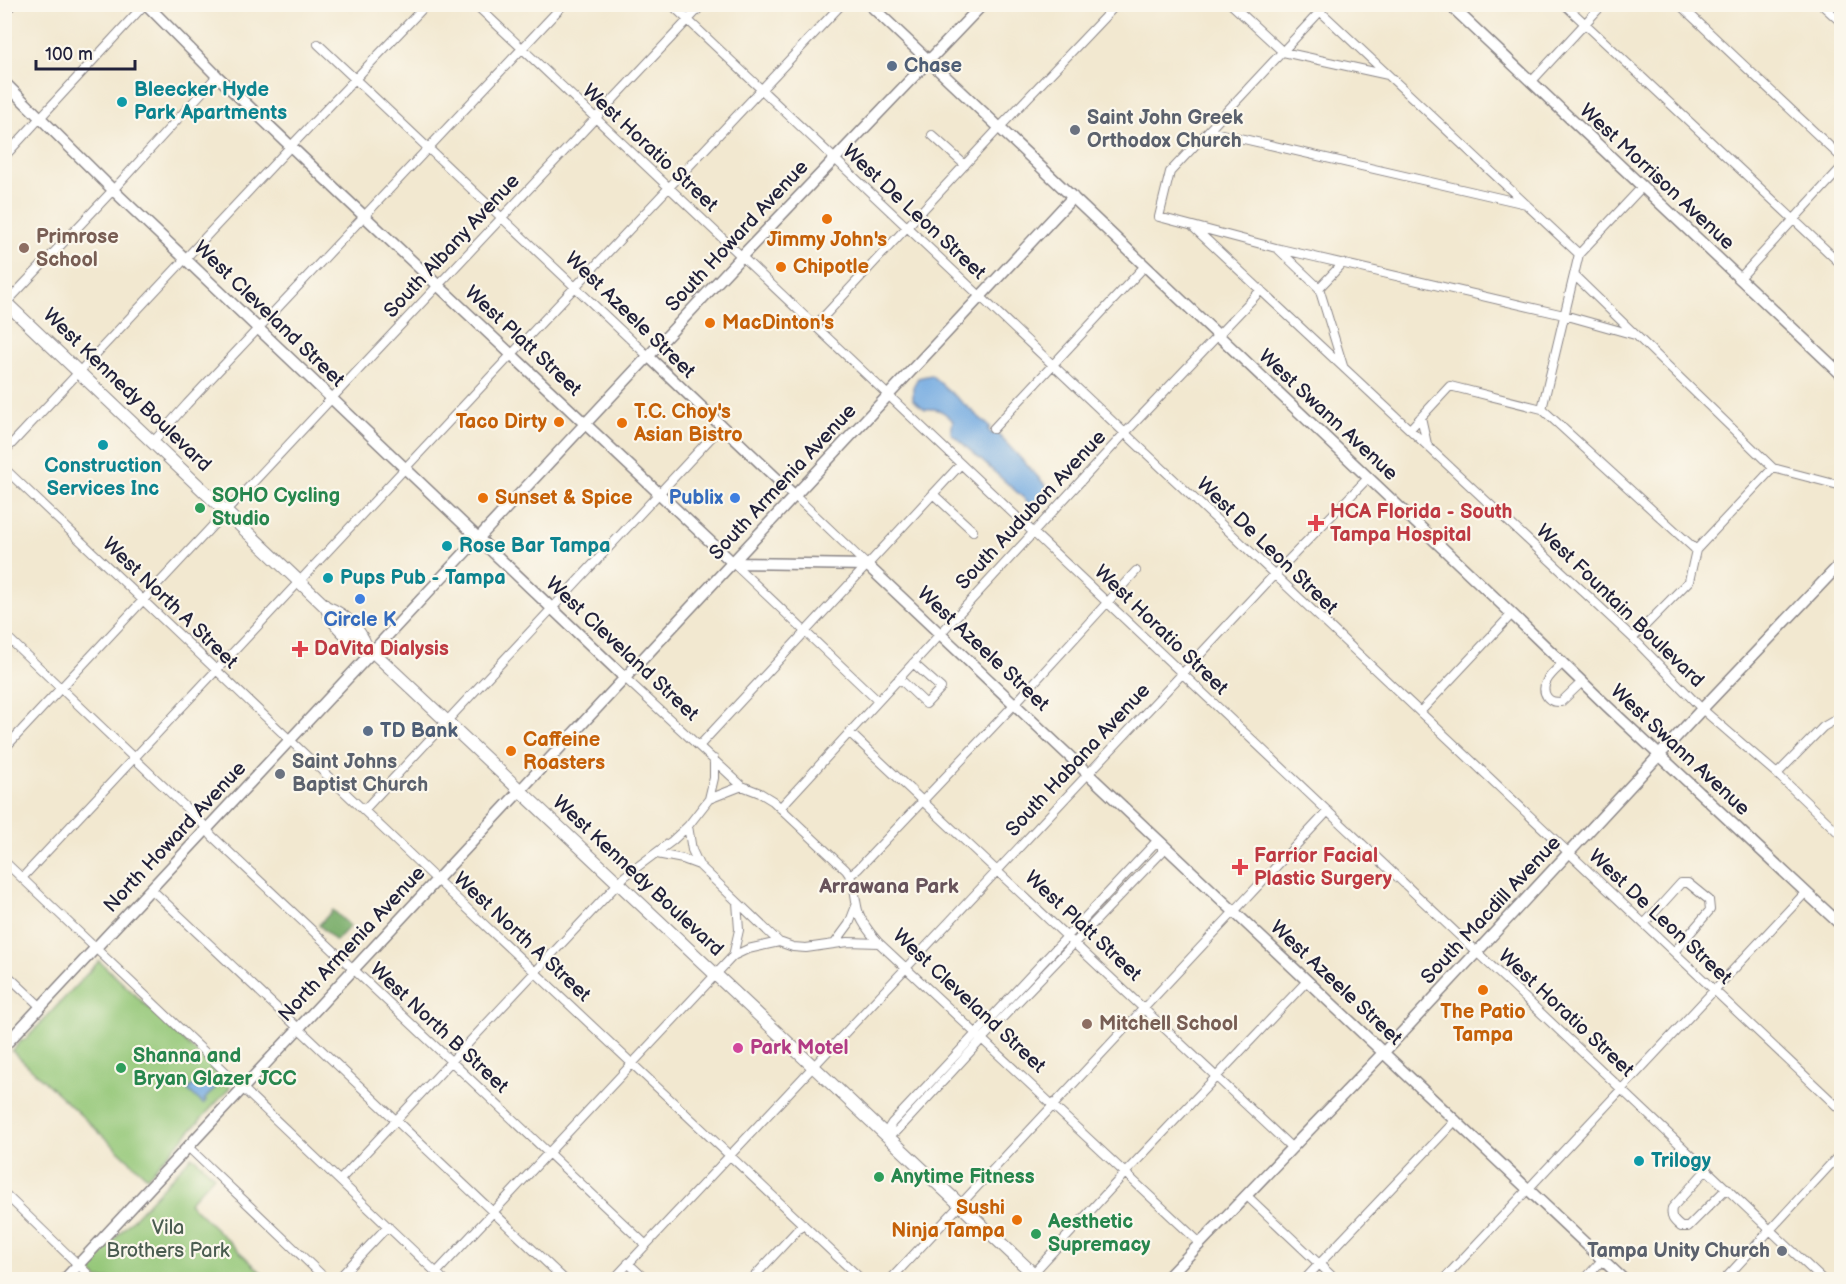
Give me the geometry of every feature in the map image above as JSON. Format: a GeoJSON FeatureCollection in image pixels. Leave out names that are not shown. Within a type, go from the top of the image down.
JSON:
{"type":"FeatureCollection","features":[{"type":"Feature","properties":{"kind":"main road","name":"West Platt Street"},"geometry":{"type":"LineString","coordinates":[[146,4],[217,76],[364,216],[733,563]]}},
{"type":"Feature","properties":{"kind":"main road","name":"West Swann Avenue"},"geometry":{"type":"LineString","coordinates":[[869,4],[1562,664],[1842,926]]}},
{"type":"Feature","properties":{"kind":"main road","name":"South Howard Avenue"},"geometry":{"type":"LineString","coordinates":[[369,649],[479,538],[741,257],[983,4]]}},
{"type":"Feature","properties":{"kind":"main road","name":"West Morrison Avenue"},"geometry":{"type":"LineString","coordinates":[[1449,4],[1842,375]]}},
{"type":"Feature","properties":{"kind":"main road","name":"West Cleveland Street"},"geometry":{"type":"LineString","coordinates":[[4,82],[113,190],[625,678]]}},
{"type":"Feature","properties":{"kind":"main road","name":"South Armenia Avenue"},"geometry":{"type":"LineString","coordinates":[[520,792],[1073,197]]}},
{"type":"Feature","properties":{"kind":"main road","name":"West Kennedy Boulevard"},"geometry":{"type":"LineString","coordinates":[[5,302],[326,608],[338,612],[361,634],[369,649],[960,1205]]}},
{"type":"Feature","properties":{"kind":"main road","name":"West Azeele Street"},"geometry":{"type":"LineString","coordinates":[[649,357],[795,496]]}},
{"type":"Feature","properties":{"kind":"main road","name":"South Macdill Avenue"},"geometry":{"type":"LineString","coordinates":[[1165,1280],[1383,1052],[1702,708],[1842,562]]}},
{"type":"Feature","properties":{"kind":"main road"},"geometry":{"type":"LineString","coordinates":[[733,563],[867,565]]}},
{"type":"Feature","properties":{"kind":"main road","name":"West Azeele Street"},"geometry":{"type":"LineString","coordinates":[[867,565],[1624,1280]]}},
{"type":"Feature","properties":{"kind":"main road","name":"North Howard Avenue"},"geometry":{"type":"LineString","coordinates":[[4,1046],[290,740],[369,649]]}},
{"type":"Feature","properties":{"kind":"main road","name":"North Armenia Avenue"},"geometry":{"type":"LineString","coordinates":[[64,1280],[520,792]]}},
{"type":"Feature","properties":{"kind":"main road"},"geometry":{"type":"LineString","coordinates":[[960,1205],[1034,1277]]}},
{"type":"Feature","properties":{"kind":"street"},"geometry":{"type":"LineString","coordinates":[[4,13],[13,4]]}},
{"type":"Feature","properties":{"kind":"street"},"geometry":{"type":"LineString","coordinates":[[4,157],[146,4]]}},
{"type":"Feature","properties":{"kind":"street"},"geometry":{"type":"LineString","coordinates":[[4,452],[427,4]]}},
{"type":"Feature","properties":{"kind":"street","name":"West Horatio Street"},"geometry":{"type":"LineString","coordinates":[[475,4],[1823,1280]]}},
{"type":"Feature","properties":{"kind":"street"},"geometry":{"type":"LineString","coordinates":[[153,442],[564,4]]}},
{"type":"Feature","properties":{"kind":"street","name":"West De Leon Street"},"geometry":{"type":"LineString","coordinates":[[671,4],[1842,1111]]}},
{"type":"Feature","properties":{"kind":"street","name":"South Albany Avenue"},"geometry":{"type":"LineString","coordinates":[[4,749],[703,4]]}},
{"type":"Feature","properties":{"kind":"street"},"geometry":{"type":"LineString","coordinates":[[22,878],[842,4]]}},
{"type":"Feature","properties":{"kind":"street"},"geometry":{"type":"LineString","coordinates":[[815,326],[1117,4]]}},
{"type":"Feature","properties":{"kind":"street"},"geometry":{"type":"LineString","coordinates":[[1231,4],[1283,52],[1388,75]]}},
{"type":"Feature","properties":{"kind":"street"},"geometry":{"type":"LineString","coordinates":[[1327,4],[1170,172],[1159,217],[1276,248],[1343,262],[1635,334]]}},
{"type":"Feature","properties":{"kind":"street"},"geometry":{"type":"LineString","coordinates":[[1564,4],[1842,265]]}},
{"type":"Feature","properties":{"kind":"street"},"geometry":{"type":"LineString","coordinates":[[1531,82],[1603,4]]}},
{"type":"Feature","properties":{"kind":"street"},"geometry":{"type":"LineString","coordinates":[[1679,4],[1842,158]]}},
{"type":"Feature","properties":{"kind":"street"},"geometry":{"type":"LineString","coordinates":[[1821,4],[1842,23]]}},
{"type":"Feature","properties":{"kind":"street"},"geometry":{"type":"LineString","coordinates":[[1321,12],[1579,254]]}},
{"type":"Feature","properties":{"kind":"street","name":"West Azeele Street"},"geometry":{"type":"LineString","coordinates":[[318,44],[649,357]]}},
{"type":"Feature","properties":{"kind":"street"},"geometry":{"type":"LineString","coordinates":[[5,302],[113,190],[217,76]]}},
{"type":"Feature","properties":{"kind":"street"},"geometry":{"type":"LineString","coordinates":[[1209,131],[1526,204]]}},
{"type":"Feature","properties":{"kind":"street"},"geometry":{"type":"LineString","coordinates":[[932,135],[965,165]]}},
{"type":"Feature","properties":{"kind":"street"},"geometry":{"type":"LineString","coordinates":[[1739,279],[1842,167]]}},
{"type":"Feature","properties":{"kind":"street"},"geometry":{"type":"LineString","coordinates":[[1542,409],[1579,254],[1642,187]]}},
{"type":"Feature","properties":{"kind":"street","name":"West Fountain Boulevard"},"geometry":{"type":"LineString","coordinates":[[1193,227],[1633,638],[1702,708],[1777,774],[1842,836]]}},
{"type":"Feature","properties":{"kind":"street"},"geometry":{"type":"LineString","coordinates":[[1276,248],[1319,288],[1343,366]]}},
{"type":"Feature","properties":{"kind":"street"},"geometry":{"type":"LineString","coordinates":[[1319,288],[1343,262]]}},
{"type":"Feature","properties":{"kind":"street"},"geometry":{"type":"LineString","coordinates":[[993,429],[1144,267]]}},
{"type":"Feature","properties":{"kind":"street"},"geometry":{"type":"LineString","coordinates":[[1575,276],[1773,468],[1842,486]]}},
{"type":"Feature","properties":{"kind":"street","name":"South Audubon Avenue"},"geometry":{"type":"LineString","coordinates":[[780,808],[1125,433],[1261,290]]}},
{"type":"Feature","properties":{"kind":"street"},"geometry":{"type":"LineString","coordinates":[[1410,429],[1450,386],[1542,409],[1696,550]]}},
{"type":"Feature","properties":{"kind":"street"},"geometry":{"type":"LineString","coordinates":[[1421,417],[1428,445]]}},
{"type":"Feature","properties":{"kind":"street"},"geometry":{"type":"LineString","coordinates":[[364,810],[722,426]]}},
{"type":"Feature","properties":{"kind":"street"},"geometry":{"type":"LineString","coordinates":[[700,746],[961,464]]}},
{"type":"Feature","properties":{"kind":"street","name":"West North A Street"},"geometry":{"type":"LineString","coordinates":[[4,468],[862,1280]]}},
{"type":"Feature","properties":{"kind":"street"},"geometry":{"type":"LineString","coordinates":[[1633,638],[1689,581],[1696,550],[1773,468]]}},
{"type":"Feature","properties":{"kind":"street","name":"South Habana Avenue"},"geometry":{"type":"LineString","coordinates":[[612,1280],[1274,574],[1368,478]]}},
{"type":"Feature","properties":{"kind":"street"},"geometry":{"type":"LineString","coordinates":[[933,494],[973,531]]}},
{"type":"Feature","properties":{"kind":"street","name":"West Azeele Street"},"geometry":{"type":"LineString","coordinates":[[795,496],[867,565]]}},
{"type":"Feature","properties":{"kind":"street","name":"West Platt Street"},"geometry":{"type":"LineString","coordinates":[[733,563],[878,701]]}},
{"type":"Feature","properties":{"kind":"street"},"geometry":{"type":"LineString","coordinates":[[850,875],[923,801],[1136,571]]}},
{"type":"Feature","properties":{"kind":"street"},"geometry":{"type":"LineString","coordinates":[[1420,712],[1512,614]]}},
{"type":"Feature","properties":{"kind":"street","name":"West North B Street"},"geometry":{"type":"LineString","coordinates":[[4,634],[352,970],[645,1244]]}},
{"type":"Feature","properties":{"kind":"street"},"geometry":{"type":"LineString","coordinates":[[899,678],[926,704],[941,688],[913,663]]}},
{"type":"Feature","properties":{"kind":"street"},"geometry":{"type":"LineString","coordinates":[[1562,664],[1546,681],[1544,690],[1547,698],[1560,702],[1582,682]]}},
{"type":"Feature","properties":{"kind":"street","name":"West Cleveland Street"},"geometry":{"type":"LineString","coordinates":[[625,678],[742,786],[760,793],[780,808],[850,875],[855,888],[856,906],[862,920],[879,943],[1200,1243]]}},
{"type":"Feature","properties":{"kind":"street"},"geometry":{"type":"LineString","coordinates":[[1777,774],[1823,727],[1842,716]]}},
{"type":"Feature","properties":{"kind":"street","name":"West Platt Street"},"geometry":{"type":"LineString","coordinates":[[849,732],[1291,1147]]}},
{"type":"Feature","properties":{"kind":"street"},"geometry":{"type":"LineString","coordinates":[[340,1180],[618,883],[632,870],[657,854],[688,826],[709,799],[714,778],[714,759]]}},
{"type":"Feature","properties":{"kind":"street"},"geometry":{"type":"LineString","coordinates":[[709,799],[742,786]]}},
{"type":"Feature","properties":{"kind":"street"},"geometry":{"type":"LineString","coordinates":[[890,1280],[1328,811]]}},
{"type":"Feature","properties":{"kind":"street"},"geometry":{"type":"LineString","coordinates":[[688,826],[690,843],[699,865],[779,942],[793,947],[806,948],[835,943],[879,943]]}},
{"type":"Feature","properties":{"kind":"street"},"geometry":{"type":"LineString","coordinates":[[885,1134],[897,1131],[979,1036],[1067,936],[1154,844],[1162,843],[1162,852],[979,1036]]}},
{"type":"Feature","properties":{"kind":"street"},"geometry":{"type":"LineString","coordinates":[[657,854],[699,865]]}},
{"type":"Feature","properties":{"kind":"street"},"geometry":{"type":"LineString","coordinates":[[4,861],[444,1280]]}},
{"type":"Feature","properties":{"kind":"street"},"geometry":{"type":"LineString","coordinates":[[1644,924],[1681,883],[1688,883],[1709,900],[1710,910],[1674,952]]}},
{"type":"Feature","properties":{"kind":"street"},"geometry":{"type":"LineString","coordinates":[[151,889],[565,1280]]}},
{"type":"Feature","properties":{"kind":"street"},"geometry":{"type":"LineString","coordinates":[[1443,1280],[1806,892]]}},
{"type":"Feature","properties":{"kind":"street"},"geometry":{"type":"LineString","coordinates":[[733,956],[739,930],[737,902]]}},
{"type":"Feature","properties":{"kind":"street"},"geometry":{"type":"LineString","coordinates":[[835,943],[849,924],[856,906]]}},
{"type":"Feature","properties":{"kind":"street"},"geometry":{"type":"LineString","coordinates":[[437,1272],[733,956],[748,949],[779,942]]}},
{"type":"Feature","properties":{"kind":"street"},"geometry":{"type":"LineString","coordinates":[[4,972],[41,1007]]}},
{"type":"Feature","properties":{"kind":"street"},"geometry":{"type":"LineString","coordinates":[[1034,1277],[1125,1173],[1307,981]]}},
{"type":"Feature","properties":{"kind":"street"},"geometry":{"type":"LineString","coordinates":[[1304,1280],[1456,1120]]}},
{"type":"Feature","properties":{"kind":"street"},"geometry":{"type":"LineString","coordinates":[[188,1147],[327,1280]]}},
{"type":"Feature","properties":{"kind":"street"},"geometry":{"type":"LineString","coordinates":[[1724,1280],[1842,1152]]}},
{"type":"Feature","properties":{"kind":"street"},"geometry":{"type":"LineString","coordinates":[[1707,1169],[1672,1208],[1673,1220],[1681,1227],[1688,1227],[1727,1188]]}},
{"type":"Feature","properties":{"kind":"street"},"geometry":{"type":"LineString","coordinates":[[4,1193],[94,1280]]}},
{"type":"Feature","properties":{"kind":"street"},"geometry":{"type":"LineString","coordinates":[[1246,1195],[1336,1280]]}},
{"type":"Feature","properties":{"kind":"street"},"geometry":{"type":"LineString","coordinates":[[751,1280],[803,1224]]}},
{"type":"Feature","properties":{"kind":"street"},"geometry":{"type":"LineString","coordinates":[[337,1280],[388,1226]]}},
{"type":"Feature","properties":{"kind":"street"},"geometry":{"type":"LineString","coordinates":[[1584,1280],[1604,1259]]}},
{"type":"Feature","properties":{"kind":"street"},"geometry":{"type":"LineString","coordinates":[[628,1263],[645,1280]]}},
{"type":"Feature","properties":{"kind":"green space"},"geometry":{"type":"Polygon","coordinates":[[[333,910],[350,926],[336,941],[319,925],[333,910]]]}},
{"type":"Feature","properties":{"kind":"green space","name":"Shanna and Bryan Glazer JCC"},"geometry":{"type":"Polygon","coordinates":[[[99,961],[230,1084],[229,1089],[147,1177],[12,1051],[99,961]]]}},
{"type":"Feature","properties":{"kind":"green space","name":"Vila Brothers Park"},"geometry":{"type":"Polygon","coordinates":[[[191,1157],[214,1176],[189,1203],[268,1279],[98,1279],[89,1266],[191,1157]]]}},
{"type":"Feature","properties":{"kind":"water"},"geometry":{"type":"Polygon","coordinates":[[[931,375],[990,427],[988,430],[992,434],[995,431],[1052,492],[1037,510],[951,433],[953,421],[947,415],[934,409],[925,409],[913,400],[913,387],[918,378],[931,375]]]}},
{"type":"Feature","properties":{"kind":"water"},"geometry":{"type":"Polygon","coordinates":[[[205,1074],[217,1086],[203,1104],[188,1090],[205,1074]]]}},
{"type":"Feature","properties":{"kind":"place","name":"Chase"},"geometry":{"type":"Point","coordinates":[892,66]}},
{"type":"Feature","properties":{"kind":"place","name":"Bleecker Hyde Park Apartments"},"geometry":{"type":"Point","coordinates":[122,102]}},
{"type":"Feature","properties":{"kind":"place","name":"Saint John Greek Orthodox Church"},"geometry":{"type":"Point","coordinates":[1075,130]}},
{"type":"Feature","properties":{"kind":"place","name":"Jimmy John's"},"geometry":{"type":"Point","coordinates":[827,219]}},
{"type":"Feature","properties":{"kind":"place","name":"Primrose School"},"geometry":{"type":"Point","coordinates":[24,248]}},
{"type":"Feature","properties":{"kind":"place","name":"Chipotle"},"geometry":{"type":"Point","coordinates":[781,267]}},
{"type":"Feature","properties":{"kind":"place","name":"MacDinton's"},"geometry":{"type":"Point","coordinates":[710,323]}},
{"type":"Feature","properties":{"kind":"place","name":"Taco Dirty"},"geometry":{"type":"Point","coordinates":[559,422]}},
{"type":"Feature","properties":{"kind":"place","name":"T.C. Choy's Asian Bistro"},"geometry":{"type":"Point","coordinates":[622,423]}},
{"type":"Feature","properties":{"kind":"place","name":"Construction Services Inc"},"geometry":{"type":"Point","coordinates":[103,445]}},
{"type":"Feature","properties":{"kind":"place","name":"Sunset & Spice"},"geometry":{"type":"Point","coordinates":[483,498]}},
{"type":"Feature","properties":{"kind":"place","name":"Publix"},"geometry":{"type":"Point","coordinates":[735,498]}},
{"type":"Feature","properties":{"kind":"place","name":"SOHO Cycling Studio"},"geometry":{"type":"Point","coordinates":[200,508]}},
{"type":"Feature","properties":{"kind":"place","name":"HCA Florida - South Tampa Hospital"},"geometry":{"type":"Point","coordinates":[1316,523]}},
{"type":"Feature","properties":{"kind":"place","name":"Rose Bar Tampa"},"geometry":{"type":"Point","coordinates":[447,546]}},
{"type":"Feature","properties":{"kind":"place","name":"Pups Pub - Tampa"},"geometry":{"type":"Point","coordinates":[328,578]}},
{"type":"Feature","properties":{"kind":"place","name":"Circle K"},"geometry":{"type":"Point","coordinates":[360,599]}},
{"type":"Feature","properties":{"kind":"place","name":"DaVita Dialysis"},"geometry":{"type":"Point","coordinates":[300,649]}},
{"type":"Feature","properties":{"kind":"place","name":"TD Bank"},"geometry":{"type":"Point","coordinates":[368,731]}},
{"type":"Feature","properties":{"kind":"place","name":"Caffeine Roasters"},"geometry":{"type":"Point","coordinates":[511,751]}},
{"type":"Feature","properties":{"kind":"place","name":"Saint Johns Baptist Church"},"geometry":{"type":"Point","coordinates":[280,774]}},
{"type":"Feature","properties":{"kind":"place","name":"Farrior Facial Plastic Surgery"},"geometry":{"type":"Point","coordinates":[1240,867]}},
{"type":"Feature","properties":{"kind":"place","name":"The Patio Tampa"},"geometry":{"type":"Point","coordinates":[1483,990]}},
{"type":"Feature","properties":{"kind":"place","name":"Mitchell School"},"geometry":{"type":"Point","coordinates":[1087,1024]}},
{"type":"Feature","properties":{"kind":"place","name":"Park Motel"},"geometry":{"type":"Point","coordinates":[738,1048]}},
{"type":"Feature","properties":{"kind":"place","name":"Shanna and Bryan Glazer JCC"},"geometry":{"type":"Point","coordinates":[121,1068]}},
{"type":"Feature","properties":{"kind":"place","name":"Trilogy"},"geometry":{"type":"Point","coordinates":[1639,1161]}},
{"type":"Feature","properties":{"kind":"place","name":"Anytime Fitness"},"geometry":{"type":"Point","coordinates":[879,1177]}},
{"type":"Feature","properties":{"kind":"place","name":"Sushi Ninja Tampa"},"geometry":{"type":"Point","coordinates":[1017,1220]}},
{"type":"Feature","properties":{"kind":"place","name":"Aesthetic Supremacy"},"geometry":{"type":"Point","coordinates":[1036,1234]}},
{"type":"Feature","properties":{"kind":"place","name":"Tampa Unity Church"},"geometry":{"type":"Point","coordinates":[1782,1251]}},
{"type":"Feature","properties":{"kind":"district","name":"Arrawana Park"},"geometry":{"type":"Point","coordinates":[889,886]}}]}
